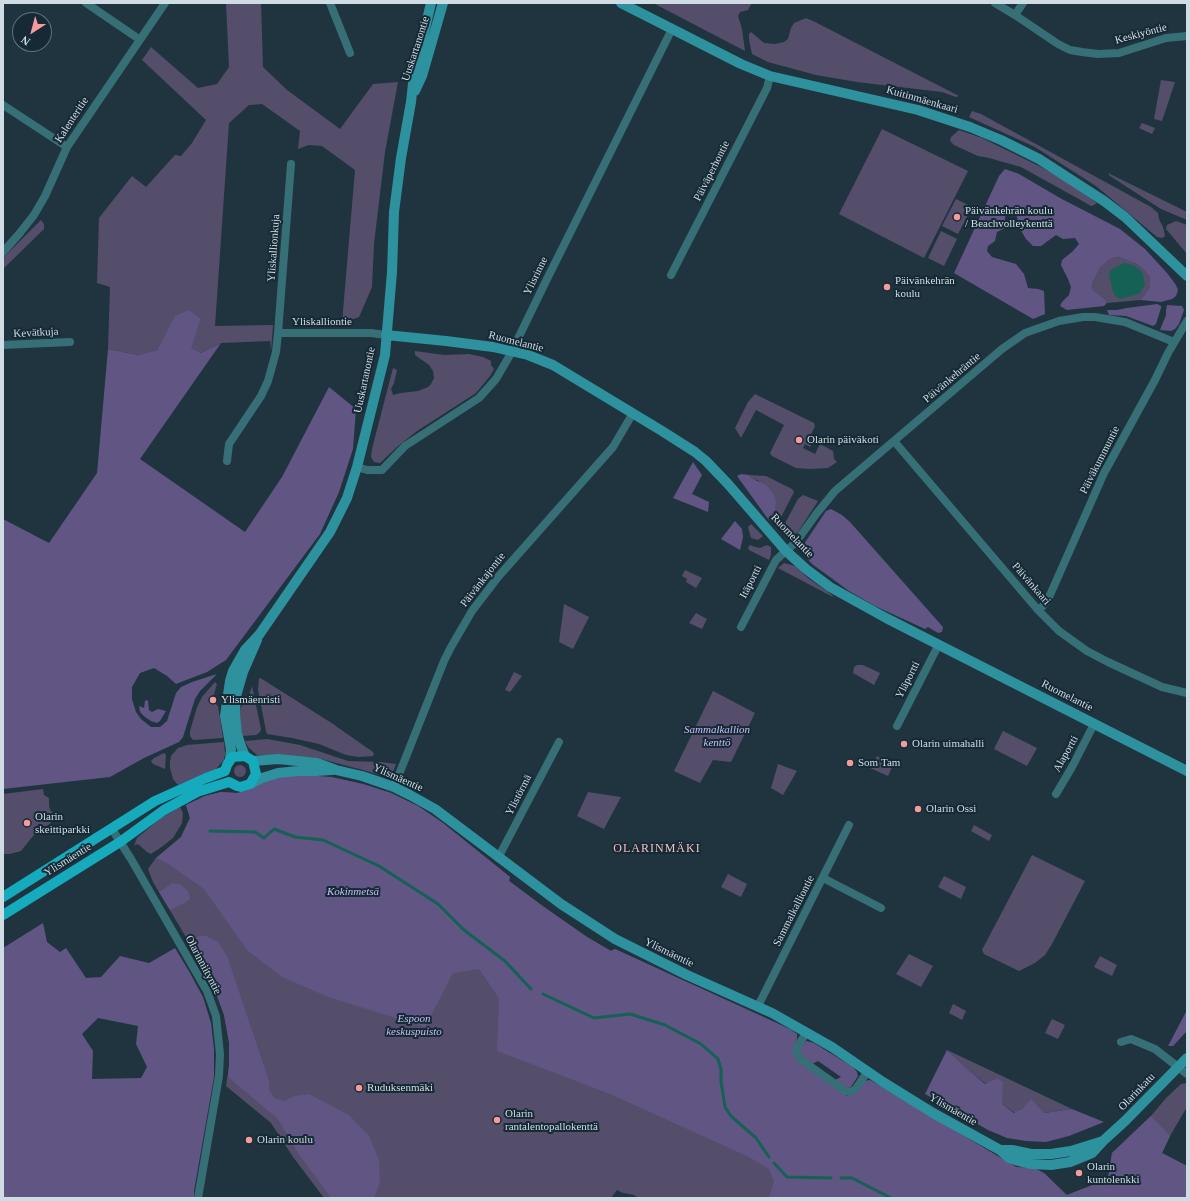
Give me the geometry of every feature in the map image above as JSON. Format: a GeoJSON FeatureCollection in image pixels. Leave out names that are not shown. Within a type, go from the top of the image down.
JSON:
{"type":"FeatureCollection","features":[{"type":"Feature","properties":{"kind":"main road","name":"Uuskartanontie"},"geometry":{"type":"LineString","coordinates":[[230,760],[231,749],[225,716],[230,681],[233,671],[242,654],[259,635],[330,532],[347,498],[357,467],[385,355],[392,272],[394,212],[401,158],[411,102],[414,74],[431,3]]}},
{"type":"Feature","properties":{"kind":"main road","name":"Uuskartanontie"},"geometry":{"type":"LineString","coordinates":[[411,102],[422,76],[443,3]]}},
{"type":"Feature","properties":{"kind":"main road","name":"Kuitinmäenkaari"},"geometry":{"type":"LineString","coordinates":[[621,3],[741,64],[770,76],[918,110],[958,123],[1001,140],[1039,159],[1085,188],[1125,217],[1187,276]]}},
{"type":"Feature","properties":{"kind":"main road","name":"Ruomelantie"},"geometry":{"type":"LineString","coordinates":[[386,335],[446,341],[512,351],[540,359],[553,365],[695,452],[728,484],[786,551],[818,578],[840,593],[886,618],[1187,771]]}},
{"type":"Feature","properties":{"kind":"main road","name":"Uuskartanontie"},"geometry":{"type":"LineString","coordinates":[[249,759],[242,749],[237,734],[235,714],[236,696],[242,672],[259,635]]}},
{"type":"Feature","properties":{"kind":"main road"},"geometry":{"type":"LineString","coordinates":[[235,756],[249,759],[256,774],[250,784],[241,787],[229,782],[225,771],[230,760],[235,756]]}},
{"type":"Feature","properties":{"kind":"main road","name":"Ylismäentie"},"geometry":{"type":"LineString","coordinates":[[249,759],[317,763],[394,787],[435,809],[561,904],[615,939],[687,975],[758,1006],[807,1032],[933,1113],[1000,1150],[1012,1150],[1051,1160]]}},
{"type":"Feature","properties":{"kind":"main road","name":"Ylismäentie"},"geometry":{"type":"LineString","coordinates":[[250,784],[278,773],[336,770]]}},
{"type":"Feature","properties":{"kind":"main road","name":"Ylismäentie"},"geometry":{"type":"LineString","coordinates":[[3,897],[112,830],[155,801],[225,771]]}},
{"type":"Feature","properties":{"kind":"main road","name":"Ylismäentie"},"geometry":{"type":"LineString","coordinates":[[3,914],[120,842],[164,810],[197,792],[229,782]]}},
{"type":"Feature","properties":{"kind":"main road","name":"Olarinkatu"},"geometry":{"type":"LineString","coordinates":[[1051,1160],[1070,1151],[1103,1141],[1126,1121],[1187,1058]]}},
{"type":"Feature","properties":{"kind":"street"},"geometry":{"type":"LineString","coordinates":[[86,3],[136,37]]}},
{"type":"Feature","properties":{"kind":"street","name":"Kalenteritie"},"geometry":{"type":"LineString","coordinates":[[3,252],[20,234],[34,215],[45,196],[67,147],[165,3]]}},
{"type":"Feature","properties":{"kind":"street"},"geometry":{"type":"LineString","coordinates":[[330,3],[350,53]]}},
{"type":"Feature","properties":{"kind":"street","name":"Keskiyöntie"},"geometry":{"type":"LineString","coordinates":[[995,3],[1058,44],[1070,50],[1098,54],[1119,53],[1166,38],[1187,36]]}},
{"type":"Feature","properties":{"kind":"street"},"geometry":{"type":"LineString","coordinates":[[1015,15],[1023,3]]}},
{"type":"Feature","properties":{"kind":"street","name":"Ylisrinne"},"geometry":{"type":"LineString","coordinates":[[357,467],[367,470],[382,470],[405,446],[479,398],[496,380],[512,351],[672,29]]}},
{"type":"Feature","properties":{"kind":"street","name":"Päiväperhontie"},"geometry":{"type":"LineString","coordinates":[[671,275],[767,88],[770,76]]}},
{"type":"Feature","properties":{"kind":"street"},"geometry":{"type":"LineString","coordinates":[[3,105],[67,147]]}},
{"type":"Feature","properties":{"kind":"street","name":"Yliskallionkuja"},"geometry":{"type":"LineString","coordinates":[[278,332],[291,164]]}},
{"type":"Feature","properties":{"kind":"street","name":"Päivänkehräntie"},"geometry":{"type":"LineString","coordinates":[[786,551],[802,535],[835,490],[1002,350],[1025,333],[1059,321],[1083,317],[1105,318],[1125,322],[1174,342]]}},
{"type":"Feature","properties":{"kind":"street","name":"Päiväkummuntie"},"geometry":{"type":"LineString","coordinates":[[1038,610],[1043,606],[1050,595],[1101,479],[1174,342],[1187,321]]}},
{"type":"Feature","properties":{"kind":"street","name":"Yliskalliontie"},"geometry":{"type":"LineString","coordinates":[[227,461],[229,444],[261,396],[268,381],[276,352],[278,332],[371,333],[386,335]]}},
{"type":"Feature","properties":{"kind":"street","name":"Kevätkuja"},"geometry":{"type":"LineString","coordinates":[[3,346],[70,342]]}},
{"type":"Feature","properties":{"kind":"street","name":"Päivänkajontie"},"geometry":{"type":"LineString","coordinates":[[394,787],[444,661],[468,617],[498,577],[608,454],[620,438],[633,414]]}},
{"type":"Feature","properties":{"kind":"street","name":"Päivänkaari"},"geometry":{"type":"LineString","coordinates":[[894,441],[1038,610],[1060,630],[1087,651],[1140,678],[1162,687],[1187,693]]}},
{"type":"Feature","properties":{"kind":"street","name":"Itäportti"},"geometry":{"type":"LineString","coordinates":[[741,627],[776,560],[786,551]]}},
{"type":"Feature","properties":{"kind":"street","name":"Yläportti"},"geometry":{"type":"LineString","coordinates":[[897,726],[939,644]]}},
{"type":"Feature","properties":{"kind":"street","name":"Alaportti"},"geometry":{"type":"LineString","coordinates":[[1056,794],[1094,724]]}},
{"type":"Feature","properties":{"kind":"street","name":"Ylistörmä"},"geometry":{"type":"LineString","coordinates":[[498,858],[559,742]]}},
{"type":"Feature","properties":{"kind":"street","name":"Sammalkalliontie"},"geometry":{"type":"LineString","coordinates":[[758,1006],[849,825]]}},
{"type":"Feature","properties":{"kind":"street","name":"Olarinniityntie"},"geometry":{"type":"LineString","coordinates":[[112,830],[207,991],[216,1016],[220,1054],[219,1076],[198,1198]]}},
{"type":"Feature","properties":{"kind":"street"},"geometry":{"type":"LineString","coordinates":[[823,878],[881,908]]}},
{"type":"Feature","properties":{"kind":"street"},"geometry":{"type":"LineString","coordinates":[[807,1032],[796,1051],[800,1059],[845,1091],[850,1092],[854,1090],[868,1072]]}},
{"type":"Feature","properties":{"kind":"street"},"geometry":{"type":"LineString","coordinates":[[1121,1042],[1131,1038],[1155,1049],[1187,1074]]}},
{"type":"Feature","properties":{"kind":"green space"},"geometry":{"type":"Polygon","coordinates":[[[226,3],[261,3],[263,67],[287,90],[340,129],[373,84],[398,82],[385,152],[374,244],[372,287],[359,317],[342,323],[355,170],[322,146],[309,145],[298,149],[300,131],[262,104],[249,105],[229,123],[215,326],[273,325],[271,351],[270,341],[221,343],[201,353],[190,348],[201,319],[175,317],[157,350],[138,355],[108,349],[110,287],[97,283],[99,218],[132,176],[146,187],[175,155],[181,156],[192,143],[206,120],[142,60],[151,47],[198,88],[217,84],[229,67],[226,3]]]}},
{"type":"Feature","properties":{"kind":"green space"},"geometry":{"type":"Polygon","coordinates":[[[653,3],[752,3],[748,10],[740,12],[738,16],[742,29],[745,51],[653,3]]]}},
{"type":"Feature","properties":{"kind":"green space"},"geometry":{"type":"Polygon","coordinates":[[[806,18],[959,96],[956,97],[942,92],[857,82],[816,75],[768,62],[752,54],[749,40],[749,34],[751,32],[764,43],[775,44],[784,42],[788,39],[794,23],[806,18]]]}},
{"type":"Feature","properties":{"kind":"green space"},"geometry":{"type":"Polygon","coordinates":[[[1161,80],[1175,82],[1162,121],[1154,119],[1161,80]]]}},
{"type":"Feature","properties":{"kind":"green space"},"geometry":{"type":"Polygon","coordinates":[[[972,111],[981,114],[1151,207],[1158,213],[1165,236],[1162,238],[1157,237],[1096,186],[1035,147],[969,117],[972,111]]]}},
{"type":"Feature","properties":{"kind":"green space"},"geometry":{"type":"Polygon","coordinates":[[[1142,123],[1155,128],[1152,134],[1139,128],[1142,123]]]}},
{"type":"Feature","properties":{"kind":"green space"},"geometry":{"type":"Polygon","coordinates":[[[882,129],[968,171],[924,258],[839,214],[882,129]]]}},
{"type":"Feature","properties":{"kind":"green space"},"geometry":{"type":"Polygon","coordinates":[[[959,130],[982,138],[1039,166],[1067,181],[1097,203],[1091,206],[1021,167],[978,156],[954,145],[950,141],[951,137],[959,130]]]}},
{"type":"Feature","properties":{"kind":"green space"},"geometry":{"type":"Polygon","coordinates":[[[1005,169],[1019,174],[1060,198],[1120,229],[1145,249],[1167,273],[1178,290],[1176,296],[1172,299],[1161,302],[1140,300],[1150,286],[1150,277],[1137,264],[1118,257],[1110,259],[1100,268],[1092,284],[1093,290],[1105,299],[1107,303],[1104,306],[1067,310],[1060,306],[1069,295],[1071,287],[1061,265],[1062,260],[1079,244],[1075,238],[1063,239],[1056,235],[1041,246],[1033,246],[1026,239],[1020,229],[1014,211],[1007,211],[1005,217],[1005,228],[997,232],[995,241],[988,246],[987,251],[992,257],[1016,264],[1024,274],[1028,288],[1044,291],[1045,314],[1033,319],[954,273],[999,176],[1005,169]]]}},
{"type":"Feature","properties":{"kind":"green space"},"geometry":{"type":"Polygon","coordinates":[[[1108,173],[1187,212],[1187,220],[1161,209],[1110,176],[1108,173]]]}},
{"type":"Feature","properties":{"kind":"green space","name":"Päivänkehrän koulu / Beachvolleykenttä"},"geometry":{"type":"Polygon","coordinates":[[[956,199],[972,207],[958,234],[942,226],[956,199]]]}},
{"type":"Feature","properties":{"kind":"green space"},"geometry":{"type":"Polygon","coordinates":[[[41,220],[44,224],[44,229],[3,269],[3,258],[41,220]]]}},
{"type":"Feature","properties":{"kind":"green space"},"geometry":{"type":"Polygon","coordinates":[[[1176,221],[1187,225],[1187,254],[1166,229],[1167,225],[1176,221]]]}},
{"type":"Feature","properties":{"kind":"green space"},"geometry":{"type":"Polygon","coordinates":[[[941,231],[957,239],[944,266],[928,258],[941,231]]]}},
{"type":"Feature","properties":{"kind":"green space"},"geometry":{"type":"Polygon","coordinates":[[[1118,257],[1137,264],[1150,277],[1150,286],[1140,300],[1107,303],[1105,299],[1093,290],[1092,284],[1100,268],[1110,259],[1118,257]]]}},
{"type":"Feature","properties":{"kind":"green space"},"geometry":{"type":"Polygon","coordinates":[[[1157,304],[1161,306],[1161,308],[1156,324],[1153,326],[1126,316],[1109,315],[1107,310],[1117,310],[1157,304]]]}},
{"type":"Feature","properties":{"kind":"green space"},"geometry":{"type":"Polygon","coordinates":[[[1167,305],[1182,306],[1184,310],[1179,324],[1171,331],[1160,330],[1166,315],[1167,305]]]}},
{"type":"Feature","properties":{"kind":"green space"},"geometry":{"type":"Polygon","coordinates":[[[189,310],[201,319],[191,348],[201,353],[221,343],[140,459],[245,532],[282,477],[329,387],[356,409],[353,449],[339,492],[320,534],[226,660],[207,672],[176,684],[154,668],[140,673],[132,687],[132,699],[136,712],[141,719],[151,727],[160,727],[167,721],[176,693],[181,687],[217,674],[200,691],[195,699],[183,737],[179,742],[144,758],[110,777],[3,789],[3,519],[49,543],[97,473],[108,349],[138,355],[157,350],[175,316],[189,310]]]}},
{"type":"Feature","properties":{"kind":"green space"},"geometry":{"type":"Polygon","coordinates":[[[415,351],[444,355],[469,354],[483,357],[491,361],[491,365],[494,369],[476,393],[417,431],[380,463],[374,462],[371,457],[372,449],[393,368],[397,370],[391,389],[393,395],[418,391],[428,387],[434,378],[433,371],[429,365],[415,355],[415,351]]]}},
{"type":"Feature","properties":{"kind":"green space"},"geometry":{"type":"Polygon","coordinates":[[[755,394],[814,423],[815,426],[809,438],[813,441],[810,447],[805,444],[803,448],[815,454],[820,444],[833,451],[834,459],[837,462],[828,468],[796,468],[772,456],[770,453],[784,425],[756,410],[741,438],[735,428],[748,402],[755,394]]]}},
{"type":"Feature","properties":{"kind":"green space"},"geometry":{"type":"Polygon","coordinates":[[[693,462],[702,475],[692,494],[709,502],[708,512],[673,498],[693,462]]]}},
{"type":"Feature","properties":{"kind":"green space"},"geometry":{"type":"Polygon","coordinates":[[[741,474],[749,475],[753,479],[766,485],[773,493],[776,502],[775,509],[768,519],[737,476],[741,474]]]}},
{"type":"Feature","properties":{"kind":"green space"},"geometry":{"type":"Polygon","coordinates":[[[749,475],[766,476],[792,489],[794,492],[777,525],[768,519],[771,515],[759,481],[753,479],[749,475]]]}},
{"type":"Feature","properties":{"kind":"green space"},"geometry":{"type":"Polygon","coordinates":[[[803,495],[818,501],[798,532],[793,536],[788,537],[782,529],[798,499],[803,495]]]}},
{"type":"Feature","properties":{"kind":"green space"},"geometry":{"type":"Polygon","coordinates":[[[831,509],[842,515],[850,522],[943,627],[942,632],[938,633],[928,627],[925,629],[875,606],[849,591],[812,564],[804,555],[804,544],[826,511],[831,509]]]}},
{"type":"Feature","properties":{"kind":"green space"},"geometry":{"type":"Polygon","coordinates":[[[735,521],[742,529],[743,537],[740,550],[721,539],[735,521]]]}},
{"type":"Feature","properties":{"kind":"green space"},"geometry":{"type":"Polygon","coordinates":[[[751,524],[763,536],[758,540],[751,538],[748,527],[751,524]]]}},
{"type":"Feature","properties":{"kind":"green space"},"geometry":{"type":"Polygon","coordinates":[[[750,545],[760,548],[767,545],[771,547],[771,555],[769,560],[749,550],[748,548],[750,545]]]}},
{"type":"Feature","properties":{"kind":"green space"},"geometry":{"type":"Polygon","coordinates":[[[784,563],[795,566],[833,597],[778,568],[784,563]]]}},
{"type":"Feature","properties":{"kind":"green space"},"geometry":{"type":"Polygon","coordinates":[[[685,570],[702,578],[696,588],[686,582],[687,579],[682,576],[685,570]]]}},
{"type":"Feature","properties":{"kind":"green space"},"geometry":{"type":"Polygon","coordinates":[[[564,604],[589,617],[573,649],[559,642],[564,604]]]}},
{"type":"Feature","properties":{"kind":"green space"},"geometry":{"type":"Polygon","coordinates":[[[696,613],[707,619],[702,629],[689,623],[696,613]]]}},
{"type":"Feature","properties":{"kind":"green space"},"geometry":{"type":"Polygon","coordinates":[[[857,665],[863,665],[880,673],[874,685],[853,673],[854,667],[857,665]]]}},
{"type":"Feature","properties":{"kind":"green space"},"geometry":{"type":"Polygon","coordinates":[[[514,672],[522,676],[510,692],[505,690],[514,672]]]}},
{"type":"Feature","properties":{"kind":"green space"},"geometry":{"type":"Polygon","coordinates":[[[259,678],[330,722],[373,752],[373,756],[359,757],[346,755],[319,744],[267,734],[258,690],[259,678]]]}},
{"type":"Feature","properties":{"kind":"green space"},"geometry":{"type":"Polygon","coordinates":[[[215,682],[217,684],[212,701],[218,706],[223,738],[193,740],[190,736],[190,731],[197,707],[202,697],[215,682]]]}},
{"type":"Feature","properties":{"kind":"green space"},"geometry":{"type":"Polygon","coordinates":[[[252,686],[261,729],[256,735],[242,736],[239,714],[243,703],[247,704],[252,686]]]}},
{"type":"Feature","properties":{"kind":"green space","name":"Sammalkallion kenttö"},"geometry":{"type":"Polygon","coordinates":[[[713,691],[755,713],[731,762],[713,760],[700,783],[674,771],[713,691]]]}},
{"type":"Feature","properties":{"kind":"green space"},"geometry":{"type":"Polygon","coordinates":[[[146,700],[148,701],[149,710],[152,712],[158,709],[166,711],[157,723],[151,721],[140,712],[139,706],[144,708],[146,700]]]}},
{"type":"Feature","properties":{"kind":"green space"},"geometry":{"type":"Polygon","coordinates":[[[1003,731],[1037,748],[1027,766],[994,749],[1003,731]]]}},
{"type":"Feature","properties":{"kind":"green space"},"geometry":{"type":"Polygon","coordinates":[[[267,739],[300,745],[348,761],[396,764],[393,772],[389,775],[383,776],[317,758],[257,755],[248,747],[245,741],[267,739]]]}},
{"type":"Feature","properties":{"kind":"green space"},"geometry":{"type":"Polygon","coordinates":[[[224,742],[224,760],[216,769],[178,785],[173,779],[170,761],[171,756],[178,748],[187,745],[224,742]]]}},
{"type":"Feature","properties":{"kind":"green space"},"geometry":{"type":"Polygon","coordinates":[[[164,753],[166,755],[165,769],[153,764],[151,761],[164,753]]]}},
{"type":"Feature","properties":{"kind":"green space"},"geometry":{"type":"Polygon","coordinates":[[[877,756],[893,765],[888,776],[870,768],[877,756]]]}},
{"type":"Feature","properties":{"kind":"green space"},"geometry":{"type":"Polygon","coordinates":[[[778,764],[797,771],[783,795],[771,788],[778,764]]]}},
{"type":"Feature","properties":{"kind":"green space"},"geometry":{"type":"Polygon","coordinates":[[[242,765],[245,766],[245,776],[238,777],[235,776],[234,769],[235,766],[242,765]]]}},
{"type":"Feature","properties":{"kind":"green space","name":"Kokinmetsä"},"geometry":{"type":"Polygon","coordinates":[[[305,775],[331,777],[363,784],[391,793],[418,806],[443,823],[510,877],[509,881],[587,937],[611,951],[615,949],[790,1029],[797,1034],[794,1049],[799,1063],[847,1096],[853,1095],[865,1081],[870,1080],[1016,1167],[1034,1168],[1044,1173],[1067,1195],[1108,1179],[1112,1153],[1151,1116],[1170,1136],[1162,1153],[1187,1166],[1187,1198],[769,1198],[774,1181],[769,1169],[749,1157],[610,1094],[497,1051],[499,998],[479,969],[453,973],[425,1027],[328,997],[282,977],[247,950],[204,889],[167,863],[156,858],[181,837],[190,818],[186,805],[205,796],[221,792],[237,793],[246,791],[261,783],[281,776],[305,775]]]}},
{"type":"Feature","properties":{"kind":"green space","name":"Kokinmetsä"},"geometry":{"type":"Polygon","coordinates":[[[331,777],[363,784],[391,793],[418,806],[443,823],[510,877],[509,881],[587,937],[611,951],[615,949],[797,1034],[794,1049],[799,1063],[847,1096],[853,1095],[870,1080],[1016,1167],[1034,1168],[1044,1173],[1067,1195],[1108,1179],[1112,1153],[1151,1116],[1166,1098],[1181,1084],[1187,1083],[1187,1107],[1162,1153],[1187,1166],[1187,1198],[639,1198],[617,1190],[611,1198],[324,1198],[293,1157],[271,1123],[226,1086],[229,1066],[229,1042],[224,1015],[211,979],[153,882],[148,869],[156,858],[181,837],[190,818],[186,805],[205,796],[221,792],[237,793],[246,791],[261,783],[331,777]]]}},
{"type":"Feature","properties":{"kind":"green space","name":"Olarin skeittiparkki"},"geometry":{"type":"Polygon","coordinates":[[[43,789],[44,795],[49,798],[50,810],[55,815],[54,820],[37,831],[21,851],[3,854],[3,794],[43,789]]]}},
{"type":"Feature","properties":{"kind":"green space"},"geometry":{"type":"Polygon","coordinates":[[[588,792],[621,797],[604,829],[577,816],[588,792]]]}},
{"type":"Feature","properties":{"kind":"green space"},"geometry":{"type":"Polygon","coordinates":[[[180,807],[183,813],[182,823],[173,838],[151,854],[137,844],[134,846],[137,838],[161,818],[180,807]]]}},
{"type":"Feature","properties":{"kind":"green space"},"geometry":{"type":"Polygon","coordinates":[[[974,825],[992,835],[989,841],[971,831],[974,825]]]}},
{"type":"Feature","properties":{"kind":"green space"},"geometry":{"type":"Polygon","coordinates":[[[1032,855],[1085,881],[1045,955],[1035,963],[1019,971],[984,954],[982,950],[1032,855]]]}},
{"type":"Feature","properties":{"kind":"green space"},"geometry":{"type":"Polygon","coordinates":[[[728,874],[747,884],[741,897],[721,887],[728,874]]]}},
{"type":"Feature","properties":{"kind":"green space"},"geometry":{"type":"Polygon","coordinates":[[[944,876],[966,887],[961,899],[938,887],[944,876]]]}},
{"type":"Feature","properties":{"kind":"green space"},"geometry":{"type":"Polygon","coordinates":[[[173,883],[181,885],[188,891],[190,898],[186,902],[170,910],[159,892],[173,883]]]}},
{"type":"Feature","properties":{"kind":"green space"},"geometry":{"type":"Polygon","coordinates":[[[43,923],[47,942],[60,952],[66,948],[86,978],[101,977],[120,956],[149,963],[175,948],[203,997],[211,1023],[214,1049],[214,1077],[194,1198],[3,1198],[3,948],[43,923]],[[98,1018],[82,1034],[93,1051],[92,1079],[141,1078],[147,1067],[136,1044],[138,1026],[98,1018]]]}},
{"type":"Feature","properties":{"kind":"green space"},"geometry":{"type":"Polygon","coordinates":[[[199,936],[206,936],[218,942],[227,956],[269,1081],[269,1090],[274,1098],[284,1101],[294,1096],[309,1094],[349,1115],[369,1136],[379,1160],[380,1182],[374,1198],[331,1198],[298,1153],[278,1119],[228,1077],[229,1042],[224,1015],[211,979],[190,942],[199,936]]]}},
{"type":"Feature","properties":{"kind":"green space"},"geometry":{"type":"Polygon","coordinates":[[[909,954],[933,966],[921,987],[896,974],[909,954]]]}},
{"type":"Feature","properties":{"kind":"green space"},"geometry":{"type":"Polygon","coordinates":[[[1100,956],[1117,965],[1112,976],[1094,967],[1100,956]]]}},
{"type":"Feature","properties":{"kind":"green space"},"geometry":{"type":"Polygon","coordinates":[[[953,1004],[966,1011],[962,1020],[949,1013],[953,1004]]]}},
{"type":"Feature","properties":{"kind":"green space"},"geometry":{"type":"Polygon","coordinates":[[[1187,1010],[1187,1031],[1173,1046],[1168,1046],[1187,1010]]]}},
{"type":"Feature","properties":{"kind":"green space"},"geometry":{"type":"Polygon","coordinates":[[[1052,1019],[1065,1025],[1058,1039],[1045,1033],[1052,1019]]]}},
{"type":"Feature","properties":{"kind":"green space"},"geometry":{"type":"Polygon","coordinates":[[[807,1041],[814,1043],[853,1067],[858,1076],[851,1087],[848,1088],[833,1081],[841,1077],[818,1061],[810,1065],[799,1051],[803,1043],[807,1041]]]}},
{"type":"Feature","properties":{"kind":"green space"},"geometry":{"type":"Polygon","coordinates":[[[947,1050],[1072,1109],[1044,1113],[1023,1108],[1015,1113],[1002,1104],[997,1078],[986,1084],[947,1050]]]}},
{"type":"Feature","properties":{"kind":"green space"},"geometry":{"type":"Polygon","coordinates":[[[947,1050],[985,1084],[997,1078],[1003,1082],[1002,1104],[1014,1113],[1023,1108],[1031,1099],[1044,1113],[1072,1109],[1104,1122],[1069,1136],[1046,1142],[1007,1138],[988,1130],[925,1094],[947,1050]]]}},
{"type":"Feature","properties":{"kind":"shaded area"},"geometry":{"type":"Polygon","coordinates":[[[1124,263],[1133,265],[1139,269],[1143,274],[1145,285],[1139,294],[1120,299],[1115,296],[1109,274],[1111,270],[1124,263]]]}},
{"type":"Feature","properties":{"kind":"waterway"},"geometry":{"type":"LineString","coordinates":[[210,831],[255,832],[264,838],[274,829],[295,837],[323,840],[379,866],[438,904],[464,930],[505,961],[531,989]]}},
{"type":"Feature","properties":{"kind":"waterway"},"geometry":{"type":"LineString","coordinates":[[543,994],[594,1018],[630,1014],[665,1025],[701,1044],[718,1059],[721,1069],[721,1081],[725,1107],[731,1116],[756,1138],[769,1157]]}},
{"type":"Feature","properties":{"kind":"waterway"},"geometry":{"type":"LineString","coordinates":[[774,1163],[787,1177],[831,1178]]}},
{"type":"Feature","properties":{"kind":"waterway"},"geometry":{"type":"LineString","coordinates":[[841,1178],[852,1178],[891,1198]]}},
{"type":"Feature","properties":{"kind":"place","name":"Päivänkehrän koulu / Beachvolleykenttä"},"geometry":{"type":"Point","coordinates":[957,217]}},
{"type":"Feature","properties":{"kind":"place","name":"Päivänkehrän koulu"},"geometry":{"type":"Point","coordinates":[887,287]}},
{"type":"Feature","properties":{"kind":"place","name":"Olarin päiväkoti"},"geometry":{"type":"Point","coordinates":[799,440]}},
{"type":"Feature","properties":{"kind":"place","name":"Ylismäenristi"},"geometry":{"type":"Point","coordinates":[213,700]}},
{"type":"Feature","properties":{"kind":"place","name":"Olarin uimahalli"},"geometry":{"type":"Point","coordinates":[904,744]}},
{"type":"Feature","properties":{"kind":"place","name":"Som Tam"},"geometry":{"type":"Point","coordinates":[850,763]}},
{"type":"Feature","properties":{"kind":"place","name":"Olarin Ossi"},"geometry":{"type":"Point","coordinates":[918,809]}},
{"type":"Feature","properties":{"kind":"place","name":"Olarin skeittiparkki"},"geometry":{"type":"Point","coordinates":[27,823]}},
{"type":"Feature","properties":{"kind":"place","name":"Ruduksenmäki"},"geometry":{"type":"Point","coordinates":[359,1088]}},
{"type":"Feature","properties":{"kind":"place","name":"Olarin rantalentopallokenttä"},"geometry":{"type":"Point","coordinates":[497,1120]}},
{"type":"Feature","properties":{"kind":"place","name":"Olarin koulu"},"geometry":{"type":"Point","coordinates":[249,1140]}},
{"type":"Feature","properties":{"kind":"place","name":"Olarin kuntolenkki"},"geometry":{"type":"Point","coordinates":[1079,1173]}},
{"type":"Feature","properties":{"kind":"district","name":"OLARINMÄKI"},"geometry":{"type":"Point","coordinates":[657,849]}},
{"type":"Feature","properties":{"kind":"park label","name":"Espoon keskuspuisto"},"geometry":{"type":"Point","coordinates":[414,1025]}}]}
